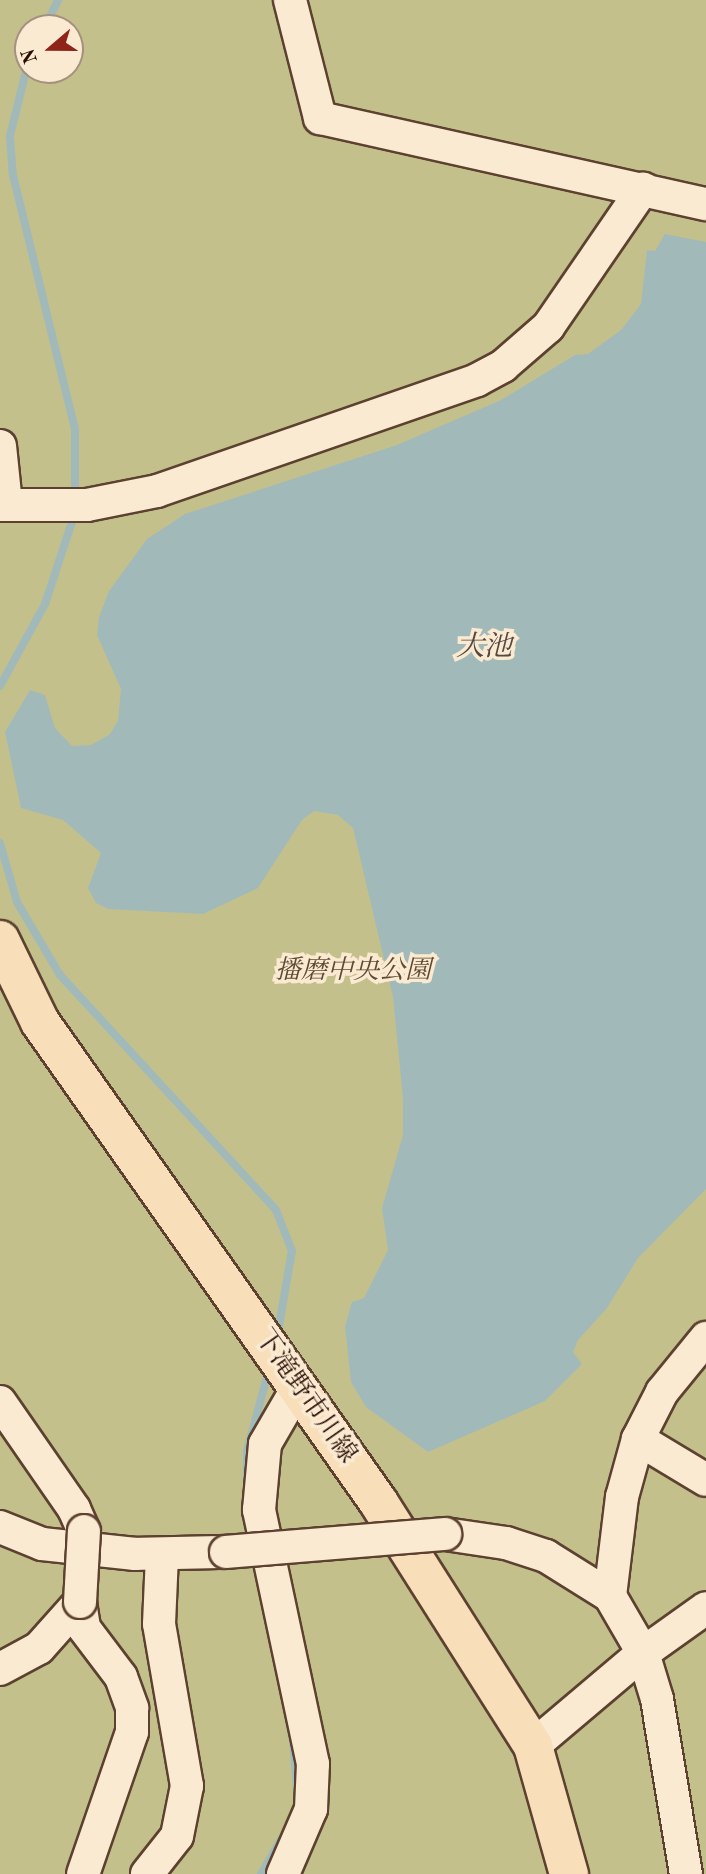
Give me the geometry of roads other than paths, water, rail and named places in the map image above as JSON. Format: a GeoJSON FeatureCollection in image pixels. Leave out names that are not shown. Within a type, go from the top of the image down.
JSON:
{"type":"FeatureCollection","features":[{"type":"Feature","properties":{"kind":"main road","name":"下滝野市川線"},"geometry":{"type":"LineString","coordinates":[[0,940],[40,1022],[379,1503],[533,1746],[569,1874]]}},
{"type":"Feature","properties":{"kind":"street"},"geometry":{"type":"LineString","coordinates":[[290,0],[320,118],[706,204]]}},
{"type":"Feature","properties":{"kind":"street"},"geometry":{"type":"LineString","coordinates":[[0,446],[3,504],[87,505],[157,491],[477,380],[503,366],[548,327],[643,189]]}},
{"type":"Feature","properties":{"kind":"street"},"geometry":{"type":"LineString","coordinates":[[610,1596],[622,1497],[638,1439],[662,1392],[706,1338]]}},
{"type":"Feature","properties":{"kind":"street"},"geometry":{"type":"LineString","coordinates":[[283,1874],[311,1810],[313,1764],[259,1510],[265,1444],[298,1387]]}},
{"type":"Feature","properties":{"kind":"street"},"geometry":{"type":"LineString","coordinates":[[0,1402],[74,1509],[84,1531],[80,1602],[84,1628],[121,1677],[132,1708],[132,1732],[83,1874]]}},
{"type":"Feature","properties":{"kind":"street"},"geometry":{"type":"LineString","coordinates":[[638,1439],[706,1480]]}},
{"type":"Feature","properties":{"kind":"street"},"geometry":{"type":"LineString","coordinates":[[0,1527],[42,1544],[162,1554],[226,1552],[445,1534],[506,1543],[545,1556],[610,1596],[643,1653],[660,1712],[686,1874]]}},
{"type":"Feature","properties":{"kind":"street"},"geometry":{"type":"LineString","coordinates":[[147,1874],[177,1836],[187,1786],[159,1624],[162,1554]]}},
{"type":"Feature","properties":{"kind":"street"},"geometry":{"type":"LineString","coordinates":[[0,1669],[39,1648],[80,1602]]}},
{"type":"Feature","properties":{"kind":"street"},"geometry":{"type":"LineString","coordinates":[[533,1746],[643,1653],[706,1608]]}},
{"type":"Feature","properties":{"kind":"water","name":"大池"},"geometry":{"type":"Polygon","coordinates":[[[665,234],[706,242],[706,1189],[638,1258],[607,1308],[578,1340],[573,1352],[582,1364],[545,1401],[428,1452],[366,1407],[351,1382],[345,1326],[352,1302],[364,1298],[388,1250],[382,1208],[403,1135],[403,1098],[393,997],[353,828],[338,815],[314,811],[302,820],[258,888],[203,914],[108,909],[96,903],[88,888],[101,853],[63,820],[21,808],[5,732],[30,690],[45,695],[55,728],[72,746],[91,745],[110,734],[118,721],[121,689],[97,635],[99,617],[109,591],[147,539],[185,514],[397,445],[501,400],[575,355],[588,354],[621,330],[641,304],[647,250],[655,251],[665,234]]]}},
{"type":"Feature","properties":{"kind":"waterway"},"geometry":{"type":"LineString","coordinates":[[51,14],[58,0]]}},
{"type":"Feature","properties":{"kind":"waterway"},"geometry":{"type":"LineString","coordinates":[[23,84],[10,136],[13,175],[75,430],[75,500]]}},
{"type":"Feature","properties":{"kind":"waterway"},"geometry":{"type":"LineString","coordinates":[[0,686],[45,604],[75,513]]}},
{"type":"Feature","properties":{"kind":"waterway"},"geometry":{"type":"LineString","coordinates":[[0,843],[17,902],[60,975],[276,1210],[292,1251],[277,1337]]}},
{"type":"Feature","properties":{"kind":"waterway"},"geometry":{"type":"LineString","coordinates":[[247,1483],[247,1451],[269,1369]]}},
{"type":"Feature","properties":{"kind":"waterway"},"geometry":{"type":"LineString","coordinates":[[293,1740],[297,1789]]}},
{"type":"Feature","properties":{"kind":"waterway"},"geometry":{"type":"LineString","coordinates":[[261,1874],[281,1840]]}},
{"type":"Feature","properties":{"kind":"park label","name":"播磨中央公園"},"geometry":{"type":"Point","coordinates":[353,972]}}]}
